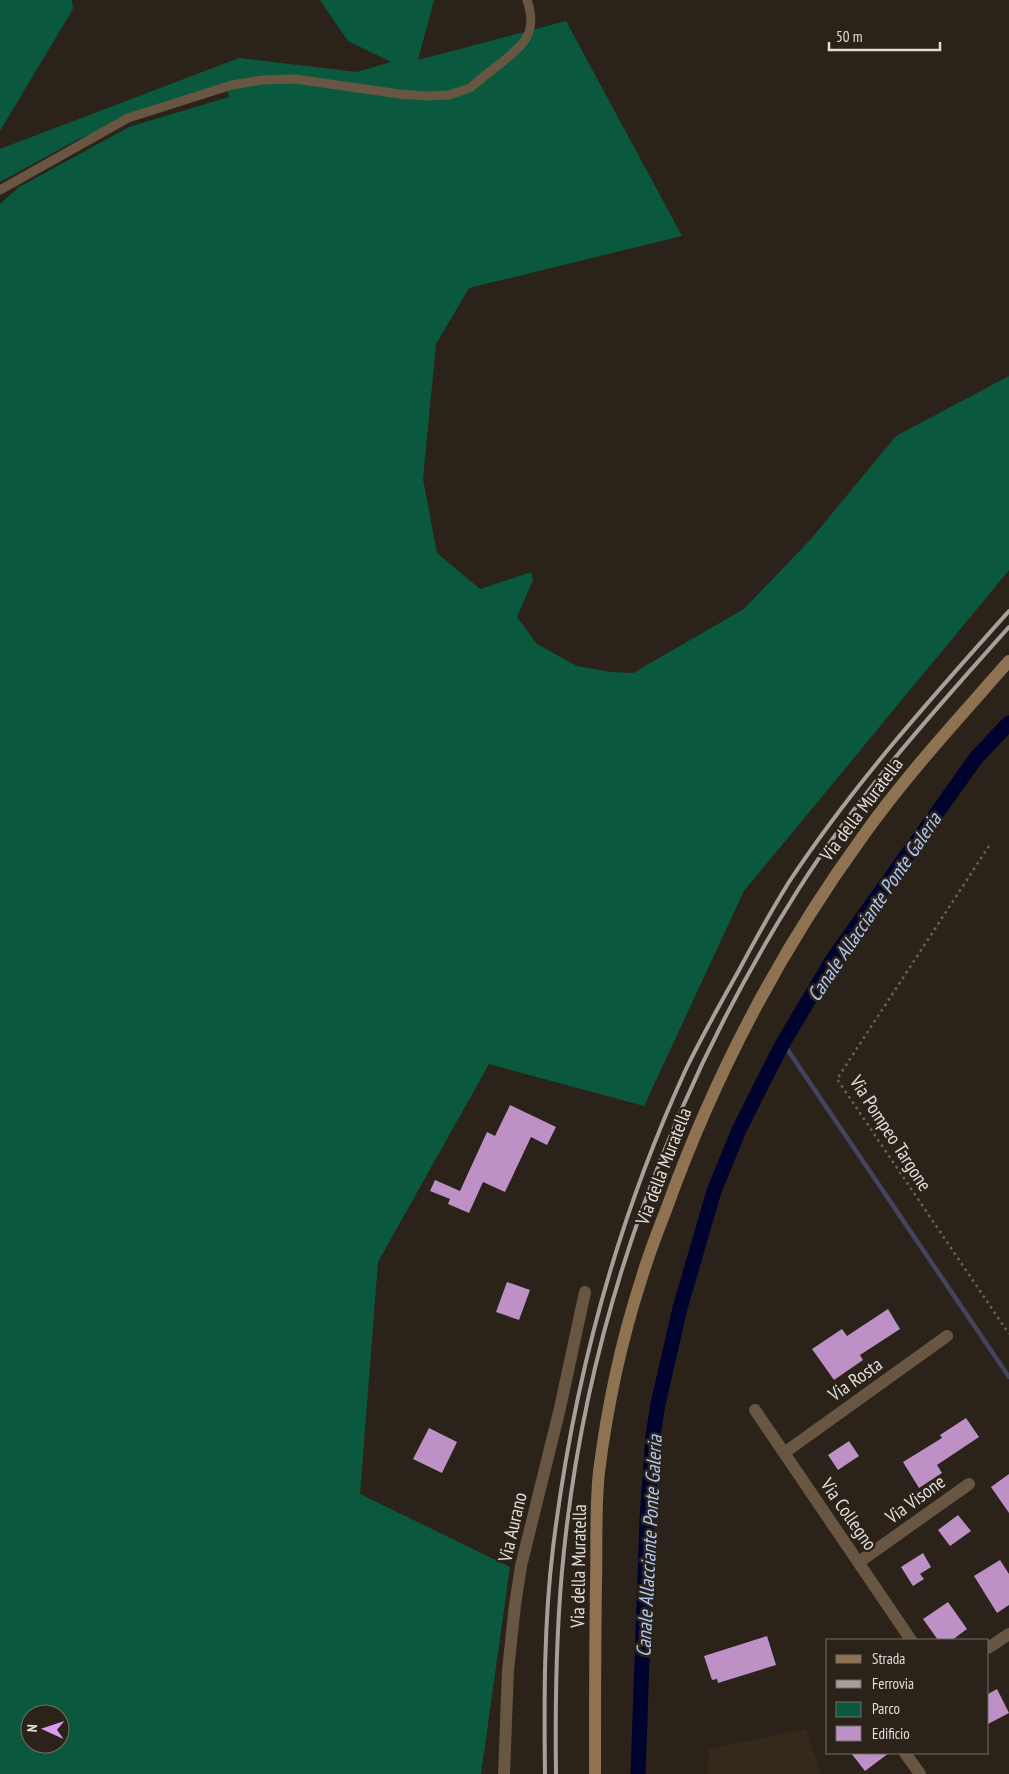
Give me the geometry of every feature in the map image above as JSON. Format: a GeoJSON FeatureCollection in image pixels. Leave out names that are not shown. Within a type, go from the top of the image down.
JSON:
{"type":"FeatureCollection","features":[{"type":"Feature","properties":{"kind":"street","name":"Via della Muratella"},"geometry":{"type":"LineString","coordinates":[[595,1774],[597,1506],[601,1457],[618,1368],[635,1299],[675,1185],[712,1094],[734,1047],[757,1002],[805,920],[864,834],[924,758],[1009,661]]}},
{"type":"Feature","properties":{"kind":"street","name":"Via Aurano"},"geometry":{"type":"LineString","coordinates":[[504,1774],[508,1670],[521,1566],[560,1408],[585,1292]]}},
{"type":"Feature","properties":{"kind":"street","name":"Via Rosta"},"geometry":{"type":"LineString","coordinates":[[784,1453],[948,1336]]}},
{"type":"Feature","properties":{"kind":"street","name":"Via Collegno"},"geometry":{"type":"LineString","coordinates":[[755,1410],[910,1639]]}},
{"type":"Feature","properties":{"kind":"street","name":"Via Visone"},"geometry":{"type":"LineString","coordinates":[[859,1562],[969,1484]]}},
{"type":"Feature","properties":{"kind":"street"},"geometry":{"type":"LineString","coordinates":[[989,1647],[1009,1634]]}},
{"type":"Feature","properties":{"kind":"street"},"geometry":{"type":"LineString","coordinates":[[906,1754],[920,1774]]}},
{"type":"Feature","properties":{"kind":"lane"},"geometry":{"type":"LineString","coordinates":[[0,190],[128,118],[232,85],[262,80],[295,79],[399,94],[427,96],[449,95],[463,91],[494,69],[525,42],[531,26],[527,0]]}},
{"type":"Feature","properties":{"kind":"path","name":"Via Pompeo Targone"},"geometry":{"type":"LineString","coordinates":[[989,846],[837,1079],[1009,1334]]}},
{"type":"Feature","properties":{"kind":"shaded area"},"geometry":{"type":"Polygon","coordinates":[[[806,1729],[821,1774],[708,1774],[709,1749],[806,1729]]]}},
{"type":"Feature","properties":{"kind":"green space"},"geometry":{"type":"Polygon","coordinates":[[[0,0],[72,0],[73,9],[0,131],[0,0]]]}},
{"type":"Feature","properties":{"kind":"green space"},"geometry":{"type":"Polygon","coordinates":[[[320,0],[434,0],[418,60],[566,21],[682,236],[469,288],[436,344],[423,479],[437,553],[480,589],[531,572],[533,580],[517,617],[537,644],[577,666],[611,672],[633,673],[744,609],[811,539],[896,436],[1009,376],[1009,570],[744,891],[644,1106],[489,1064],[378,1262],[360,1494],[510,1567],[481,1774],[0,1774],[0,204],[19,187],[129,127],[229,97],[227,87],[146,110],[77,140],[0,182],[0,149],[239,58],[357,72],[391,62],[348,41],[320,0]]]}},
{"type":"Feature","properties":{"kind":"building"},"geometry":{"type":"Polygon","coordinates":[[[510,1105],[556,1127],[547,1145],[531,1137],[505,1192],[483,1182],[469,1213],[448,1204],[450,1199],[430,1191],[435,1180],[460,1191],[487,1132],[495,1136],[510,1105]]]}},
{"type":"Feature","properties":{"kind":"building"},"geometry":{"type":"Polygon","coordinates":[[[507,1282],[530,1290],[519,1320],[496,1312],[507,1282]]]}},
{"type":"Feature","properties":{"kind":"building"},"geometry":{"type":"Polygon","coordinates":[[[888,1309],[900,1329],[860,1355],[863,1360],[834,1380],[812,1349],[842,1329],[847,1336],[888,1309]]]}},
{"type":"Feature","properties":{"kind":"building"},"geometry":{"type":"Polygon","coordinates":[[[966,1418],[979,1437],[937,1465],[942,1473],[919,1488],[903,1462],[942,1438],[940,1435],[966,1418]]]}},
{"type":"Feature","properties":{"kind":"building"},"geometry":{"type":"Polygon","coordinates":[[[429,1428],[457,1442],[442,1473],[413,1459],[429,1428]]]}},
{"type":"Feature","properties":{"kind":"building"},"geometry":{"type":"Polygon","coordinates":[[[849,1441],[859,1456],[838,1470],[828,1455],[849,1441]]]}},
{"type":"Feature","properties":{"kind":"building"},"geometry":{"type":"Polygon","coordinates":[[[1009,1474],[1009,1513],[991,1487],[1009,1474]]]}},
{"type":"Feature","properties":{"kind":"building"},"geometry":{"type":"Polygon","coordinates":[[[958,1515],[971,1531],[950,1546],[938,1530],[958,1515]]]}},
{"type":"Feature","properties":{"kind":"building"},"geometry":{"type":"Polygon","coordinates":[[[923,1553],[931,1567],[920,1574],[924,1579],[913,1586],[901,1567],[923,1553]]]}},
{"type":"Feature","properties":{"kind":"building"},"geometry":{"type":"Polygon","coordinates":[[[1000,1560],[1009,1574],[1009,1605],[997,1613],[974,1576],[1000,1560]]]}},
{"type":"Feature","properties":{"kind":"building"},"geometry":{"type":"Polygon","coordinates":[[[948,1602],[967,1629],[953,1639],[937,1639],[923,1619],[948,1602]]]}},
{"type":"Feature","properties":{"kind":"building"},"geometry":{"type":"Polygon","coordinates":[[[767,1636],[776,1665],[718,1683],[717,1679],[712,1680],[704,1656],[767,1636]]]}},
{"type":"Feature","properties":{"kind":"building"},"geometry":{"type":"Polygon","coordinates":[[[997,1689],[1009,1713],[989,1723],[989,1693],[997,1689]]]}},
{"type":"Feature","properties":{"kind":"building"},"geometry":{"type":"Polygon","coordinates":[[[852,1754],[888,1754],[865,1771],[852,1754]]]}},
{"type":"Feature","properties":{"kind":"waterway","name":"Canale Allacciante Ponte Galeria"},"geometry":{"type":"LineString","coordinates":[[638,1774],[647,1519],[653,1436],[658,1404],[680,1308],[714,1191],[739,1130],[783,1043],[833,959],[976,758],[1009,723]]}},
{"type":"Feature","properties":{"kind":"waterway"},"geometry":{"type":"LineString","coordinates":[[783,1043],[1009,1377]]}},
{"type":"Feature","properties":{"kind":"railway"},"geometry":{"type":"LineString","coordinates":[[545,1774],[546,1632],[553,1548],[562,1486],[573,1425],[601,1303],[619,1243],[661,1126],[698,1044],[789,882],[866,776],[922,709],[1009,611]]}},
{"type":"Feature","properties":{"kind":"railway"},"geometry":{"type":"LineString","coordinates":[[556,1774],[556,1690],[559,1607],[564,1551],[576,1464],[593,1377],[615,1291],[643,1207],[675,1125],[712,1044],[753,966],[821,855],[898,754],[1009,627]]}}]}
